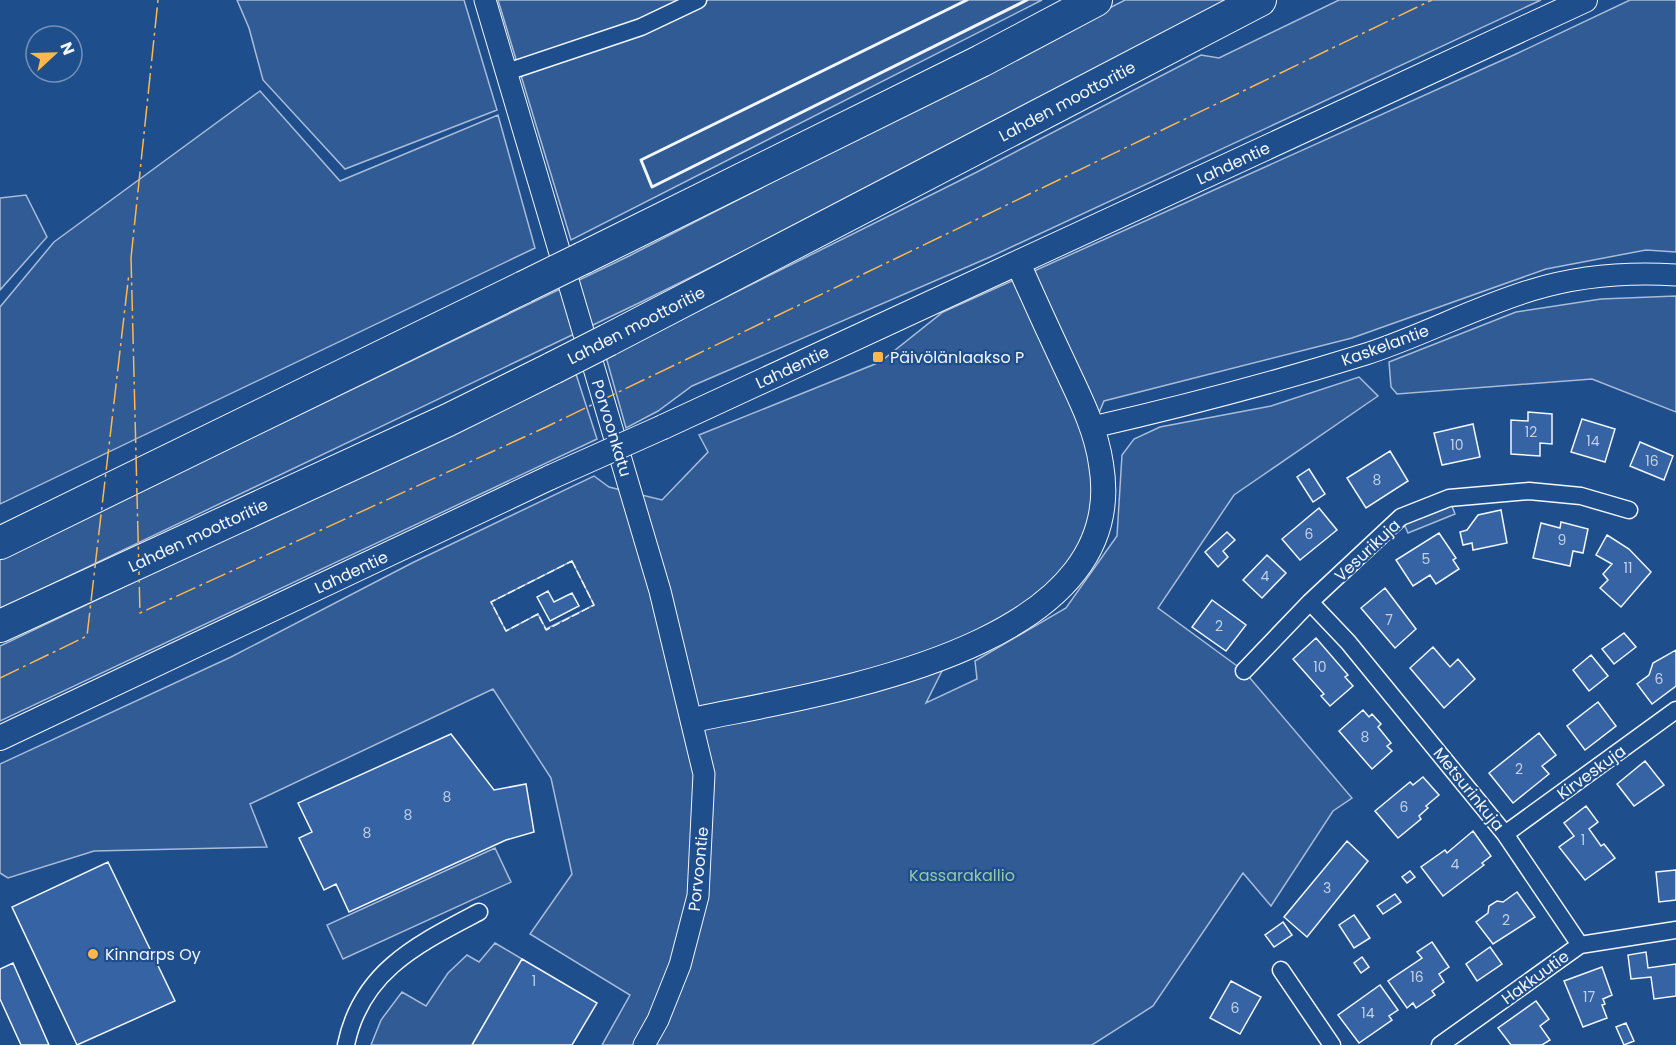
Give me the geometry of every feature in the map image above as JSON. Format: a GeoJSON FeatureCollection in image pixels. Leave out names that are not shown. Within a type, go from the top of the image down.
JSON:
{"type":"FeatureCollection","features":[{"type":"Feature","properties":{"kind":"highway"},"geometry":{"type":"LineString","coordinates":[[0,543],[981,61],[1096,0]]}},
{"type":"Feature","properties":{"kind":"highway","name":"Lahden moottoritie"},"geometry":{"type":"LineString","coordinates":[[0,626],[448,420],[553,368],[1260,0]]}},
{"type":"Feature","properties":{"kind":"main road","name":"Lahdentie"},"geometry":{"type":"LineString","coordinates":[[0,738],[551,477],[1585,0]]}},
{"type":"Feature","properties":{"kind":"main road"},"geometry":{"type":"LineString","coordinates":[[693,720],[887,678],[951,655],[1006,629],[1045,601],[1073,574],[1093,541],[1104,503],[1102,465],[1093,427],[1018,263]]}},
{"type":"Feature","properties":{"kind":"street","name":"Porvoonkatu"},"geometry":{"type":"LineString","coordinates":[[485,0],[655,571],[693,720]]}},
{"type":"Feature","properties":{"kind":"street"},"geometry":{"type":"LineString","coordinates":[[507,72],[641,27],[698,0]]}},
{"type":"Feature","properties":{"kind":"street","name":"Kaskelantie"},"geometry":{"type":"LineString","coordinates":[[1093,427],[1210,400],[1368,353],[1532,290],[1576,280],[1642,273],[1676,275]]}},
{"type":"Feature","properties":{"kind":"street","name":"Vesurikuja"},"geometry":{"type":"LineString","coordinates":[[1244,671],[1310,602],[1401,517],[1449,498],[1529,491],[1581,496],[1629,510]]}},
{"type":"Feature","properties":{"kind":"street","name":"Metsurinkuja"},"geometry":{"type":"LineString","coordinates":[[1310,602],[1348,642],[1505,834],[1580,945]]}},
{"type":"Feature","properties":{"kind":"street","name":"Kirveskuja"},"geometry":{"type":"LineString","coordinates":[[1505,834],[1676,710]]}},
{"type":"Feature","properties":{"kind":"street","name":"Porvoontie"},"geometry":{"type":"LineString","coordinates":[[644,1045],[658,1020],[680,965],[698,896],[704,774],[693,720]]}},
{"type":"Feature","properties":{"kind":"street"},"geometry":{"type":"LineString","coordinates":[[346,1045],[349,1030],[372,986],[392,963],[422,942],[479,912]]}},
{"type":"Feature","properties":{"kind":"street","name":"Hakkuutie"},"geometry":{"type":"LineString","coordinates":[[1440,1045],[1580,945],[1676,930]]}},
{"type":"Feature","properties":{"kind":"street"},"geometry":{"type":"LineString","coordinates":[[1281,970],[1332,1045]]}},
{"type":"Feature","properties":{"kind":"shaded area"},"geometry":{"type":"Polygon","coordinates":[[[237,0],[464,0],[497,110],[345,169],[263,80],[249,28],[237,0]]]}},
{"type":"Feature","properties":{"kind":"shaded area"},"geometry":{"type":"Polygon","coordinates":[[[498,0],[1042,0],[571,240],[498,0]]]}},
{"type":"Feature","properties":{"kind":"shaded area"},"geometry":{"type":"Polygon","coordinates":[[[1125,0],[1232,0],[891,178],[641,302],[0,609],[0,559],[629,256],[1125,0]]]}},
{"type":"Feature","properties":{"kind":"shaded area"},"geometry":{"type":"Polygon","coordinates":[[[1339,0],[1541,0],[990,257],[692,386],[658,411],[626,428],[606,357],[977,172],[1201,55],[1219,58],[1339,0]]]}},
{"type":"Feature","properties":{"kind":"shaded area"},"geometry":{"type":"Polygon","coordinates":[[[1630,0],[1676,0],[1676,252],[1646,250],[1546,269],[1352,338],[1104,401],[1093,427],[1104,503],[1073,574],[950,655],[926,703],[977,679],[975,661],[1066,608],[1117,536],[1122,455],[1134,439],[1160,427],[1271,406],[1359,377],[1378,396],[1234,495],[1158,608],[1244,671],[1352,798],[1333,811],[1271,906],[1243,873],[1153,1006],[1092,1045],[602,1045],[630,995],[530,934],[572,874],[551,778],[493,689],[250,804],[267,847],[94,851],[8,878],[0,873],[0,764],[231,657],[412,563],[594,476],[609,487],[662,500],[708,452],[699,435],[880,362],[943,312],[1516,54],[1630,0]],[[572,561],[491,602],[506,631],[538,614],[546,629],[594,605],[572,561]]]}},
{"type":"Feature","properties":{"kind":"shaded area"},"geometry":{"type":"Polygon","coordinates":[[[260,91],[340,181],[498,115],[535,248],[0,504],[0,307],[54,242],[260,91]]]}},
{"type":"Feature","properties":{"kind":"shaded area"},"geometry":{"type":"Polygon","coordinates":[[[26,195],[47,237],[0,290],[0,198],[26,195]]]}},
{"type":"Feature","properties":{"kind":"shaded area"},"geometry":{"type":"Polygon","coordinates":[[[1676,296],[1676,412],[1592,379],[1397,394],[1391,387],[1389,362],[1516,312],[1601,299],[1676,296]]]}},
{"type":"Feature","properties":{"kind":"shaded area"},"geometry":{"type":"Polygon","coordinates":[[[575,371],[597,439],[0,721],[0,646],[575,371]]]}},
{"type":"Feature","properties":{"kind":"shaded area"},"geometry":{"type":"Polygon","coordinates":[[[1449,498],[1455,514],[1408,533],[1401,517],[1449,498]]]}},
{"type":"Feature","properties":{"kind":"shaded area"},"geometry":{"type":"Polygon","coordinates":[[[495,848],[511,882],[343,959],[327,925],[495,848]]]}},
{"type":"Feature","properties":{"kind":"shaded area"},"geometry":{"type":"Polygon","coordinates":[[[495,943],[522,959],[472,1045],[371,1045],[381,1020],[402,992],[426,1006],[448,973],[467,955],[479,962],[495,943]]]}},
{"type":"Feature","properties":{"kind":"building"},"geometry":{"type":"Polygon","coordinates":[[[1528,412],[1552,414],[1552,444],[1540,443],[1540,456],[1511,454],[1511,420],[1528,421],[1528,412]]]}},
{"type":"Feature","properties":{"kind":"building"},"geometry":{"type":"Polygon","coordinates":[[[1582,419],[1615,429],[1605,462],[1571,452],[1582,419]]]}},
{"type":"Feature","properties":{"kind":"building"},"geometry":{"type":"Polygon","coordinates":[[[1473,424],[1480,457],[1442,465],[1434,433],[1473,424]]]}},
{"type":"Feature","properties":{"kind":"building"},"geometry":{"type":"Polygon","coordinates":[[[1640,442],[1673,456],[1664,480],[1630,466],[1640,442]]]}},
{"type":"Feature","properties":{"kind":"building"},"geometry":{"type":"Polygon","coordinates":[[[1390,451],[1408,481],[1366,508],[1347,478],[1390,451]]]}},
{"type":"Feature","properties":{"kind":"building"},"geometry":{"type":"Polygon","coordinates":[[[1309,469],[1325,494],[1313,502],[1297,477],[1309,469]]]}},
{"type":"Feature","properties":{"kind":"building"},"geometry":{"type":"Polygon","coordinates":[[[1319,508],[1337,530],[1300,560],[1282,539],[1319,508]]]}},
{"type":"Feature","properties":{"kind":"building"},"geometry":{"type":"Polygon","coordinates":[[[1501,510],[1507,543],[1473,550],[1472,543],[1463,545],[1460,532],[1467,530],[1478,515],[1501,510]]]}},
{"type":"Feature","properties":{"kind":"building"},"geometry":{"type":"Polygon","coordinates":[[[1561,522],[1588,529],[1583,553],[1573,551],[1570,566],[1533,558],[1541,523],[1560,528],[1561,522]]]}},
{"type":"Feature","properties":{"kind":"building"},"geometry":{"type":"Polygon","coordinates":[[[1227,532],[1235,540],[1223,551],[1228,557],[1218,567],[1205,552],[1227,532]]]}},
{"type":"Feature","properties":{"kind":"building"},"geometry":{"type":"Polygon","coordinates":[[[1439,533],[1456,558],[1453,560],[1459,569],[1436,584],[1430,575],[1413,586],[1396,560],[1439,533]]]}},
{"type":"Feature","properties":{"kind":"building"},"geometry":{"type":"Polygon","coordinates":[[[1607,535],[1629,549],[1651,572],[1621,607],[1600,588],[1608,580],[1603,574],[1612,564],[1596,555],[1607,535]]]}},
{"type":"Feature","properties":{"kind":"building"},"geometry":{"type":"Polygon","coordinates":[[[1267,555],[1286,573],[1262,598],[1243,580],[1267,555]]]}},
{"type":"Feature","properties":{"kind":"building"},"geometry":{"type":"Polygon","coordinates":[[[1385,588],[1416,629],[1395,648],[1361,608],[1385,588]]]}},
{"type":"Feature","properties":{"kind":"building"},"geometry":{"type":"Polygon","coordinates":[[[548,591],[554,602],[572,593],[579,606],[550,621],[537,597],[548,591]]]}},
{"type":"Feature","properties":{"kind":"building"},"geometry":{"type":"Polygon","coordinates":[[[1212,600],[1246,625],[1226,651],[1192,627],[1212,600]]]}},
{"type":"Feature","properties":{"kind":"building"},"geometry":{"type":"Polygon","coordinates":[[[1624,633],[1636,647],[1614,664],[1602,649],[1624,633]]]}},
{"type":"Feature","properties":{"kind":"building"},"geometry":{"type":"Polygon","coordinates":[[[1316,638],[1348,675],[1345,677],[1353,686],[1330,706],[1321,696],[1324,694],[1293,659],[1316,638]]]}},
{"type":"Feature","properties":{"kind":"building"},"geometry":{"type":"Polygon","coordinates":[[[1433,647],[1450,667],[1458,659],[1475,679],[1444,708],[1410,668],[1433,647]]]}},
{"type":"Feature","properties":{"kind":"building"},"geometry":{"type":"Polygon","coordinates":[[[1676,650],[1676,686],[1652,704],[1637,684],[1649,675],[1653,663],[1676,650]]]}},
{"type":"Feature","properties":{"kind":"building"},"geometry":{"type":"Polygon","coordinates":[[[1591,655],[1608,676],[1589,691],[1573,670],[1591,655]]]}},
{"type":"Feature","properties":{"kind":"building"},"geometry":{"type":"Polygon","coordinates":[[[1598,702],[1616,726],[1585,750],[1567,726],[1598,702]]]}},
{"type":"Feature","properties":{"kind":"building"},"geometry":{"type":"Polygon","coordinates":[[[1363,710],[1369,717],[1372,714],[1381,724],[1378,727],[1391,743],[1387,746],[1392,751],[1372,769],[1339,731],[1363,710]]]}},
{"type":"Feature","properties":{"kind":"building"},"geometry":{"type":"Polygon","coordinates":[[[1539,733],[1556,755],[1542,766],[1549,774],[1513,803],[1489,773],[1539,733]]]}},
{"type":"Feature","properties":{"kind":"building"},"geometry":{"type":"Polygon","coordinates":[[[451,734],[494,790],[526,784],[534,832],[506,840],[349,912],[336,884],[324,890],[299,838],[312,832],[298,803],[451,734]]]}},
{"type":"Feature","properties":{"kind":"building"},"geometry":{"type":"Polygon","coordinates":[[[1645,761],[1664,785],[1634,806],[1617,784],[1645,761]]]}},
{"type":"Feature","properties":{"kind":"building"},"geometry":{"type":"Polygon","coordinates":[[[1423,777],[1439,795],[1426,806],[1428,808],[1419,816],[1421,819],[1398,838],[1375,811],[1410,782],[1413,785],[1423,777]]]}},
{"type":"Feature","properties":{"kind":"building"},"geometry":{"type":"Polygon","coordinates":[[[1586,806],[1598,822],[1589,829],[1601,846],[1604,844],[1615,858],[1585,880],[1559,847],[1574,836],[1564,823],[1586,806]]]}},
{"type":"Feature","properties":{"kind":"building"},"geometry":{"type":"Polygon","coordinates":[[[1473,831],[1491,856],[1482,863],[1484,865],[1443,896],[1421,867],[1445,850],[1447,853],[1473,831]]]}},
{"type":"Feature","properties":{"kind":"building"},"geometry":{"type":"Polygon","coordinates":[[[1347,841],[1368,861],[1307,937],[1284,917],[1347,841]]]}},
{"type":"Feature","properties":{"kind":"building","name":"Kinnarps Oy"},"geometry":{"type":"Polygon","coordinates":[[[108,862],[175,1001],[77,1045],[12,907],[108,862]]]}},
{"type":"Feature","properties":{"kind":"building"},"geometry":{"type":"Polygon","coordinates":[[[1676,870],[1676,900],[1659,902],[1656,872],[1676,870]]]}},
{"type":"Feature","properties":{"kind":"building"},"geometry":{"type":"Polygon","coordinates":[[[1410,871],[1415,877],[1407,883],[1402,877],[1410,871]]]}},
{"type":"Feature","properties":{"kind":"building"},"geometry":{"type":"Polygon","coordinates":[[[1517,892],[1535,917],[1493,944],[1476,922],[1488,913],[1489,906],[1497,901],[1503,902],[1517,892]]]}},
{"type":"Feature","properties":{"kind":"building"},"geometry":{"type":"Polygon","coordinates":[[[1395,894],[1401,902],[1383,914],[1377,906],[1395,894]]]}},
{"type":"Feature","properties":{"kind":"building"},"geometry":{"type":"Polygon","coordinates":[[[1354,915],[1370,938],[1354,948],[1339,925],[1354,915]]]}},
{"type":"Feature","properties":{"kind":"building"},"geometry":{"type":"Polygon","coordinates":[[[1283,922],[1292,935],[1274,947],[1265,935],[1283,922]]]}},
{"type":"Feature","properties":{"kind":"building"},"geometry":{"type":"Polygon","coordinates":[[[1432,942],[1449,967],[1439,974],[1444,982],[1432,991],[1435,995],[1416,1008],[1413,1003],[1407,1008],[1388,981],[1422,958],[1417,952],[1432,942]]]}},
{"type":"Feature","properties":{"kind":"building"},"geometry":{"type":"Polygon","coordinates":[[[1490,947],[1502,964],[1477,981],[1466,964],[1490,947]]]}},
{"type":"Feature","properties":{"kind":"building"},"geometry":{"type":"Polygon","coordinates":[[[1646,952],[1648,968],[1676,964],[1676,996],[1654,999],[1651,977],[1631,979],[1628,955],[1646,952]]]}},
{"type":"Feature","properties":{"kind":"building"},"geometry":{"type":"Polygon","coordinates":[[[1362,957],[1369,967],[1361,973],[1354,963],[1362,957]]]}},
{"type":"Feature","properties":{"kind":"building"},"geometry":{"type":"Polygon","coordinates":[[[522,959],[597,1003],[572,1045],[472,1045],[522,959]]]}},
{"type":"Feature","properties":{"kind":"building"},"geometry":{"type":"Polygon","coordinates":[[[13,963],[49,1045],[21,1045],[0,999],[0,969],[13,963]]]}},
{"type":"Feature","properties":{"kind":"building"},"geometry":{"type":"Polygon","coordinates":[[[1602,967],[1612,995],[1603,999],[1605,1004],[1602,1005],[1607,1018],[1583,1027],[1564,981],[1602,967]]]}},
{"type":"Feature","properties":{"kind":"building"},"geometry":{"type":"Polygon","coordinates":[[[1231,981],[1261,997],[1240,1034],[1210,1018],[1231,981]]]}},
{"type":"Feature","properties":{"kind":"building"},"geometry":{"type":"Polygon","coordinates":[[[1380,985],[1398,1010],[1389,1016],[1392,1020],[1359,1043],[1338,1015],[1380,985]]]}},
{"type":"Feature","properties":{"kind":"building"},"geometry":{"type":"Polygon","coordinates":[[[1536,1001],[1549,1019],[1540,1026],[1550,1040],[1542,1045],[1511,1045],[1498,1028],[1536,1001]]]}},
{"type":"Feature","properties":{"kind":"building"},"geometry":{"type":"Polygon","coordinates":[[[1626,1023],[1634,1041],[1624,1045],[1616,1027],[1626,1023]]]}},
{"type":"Feature","properties":{"kind":"fence"},"geometry":{"type":"LineString","coordinates":[[572,561],[594,605],[546,630],[538,614],[506,631],[491,602],[572,561]]}},
{"type":"Feature","properties":{"kind":"wall"},"geometry":{"type":"LineString","coordinates":[[967,0],[641,160],[652,187],[1027,0]]}},
{"type":"Feature","properties":{"kind":"power"},"geometry":{"type":"LineString","coordinates":[[131,258],[158,0]]}},
{"type":"Feature","properties":{"kind":"power"},"geometry":{"type":"LineString","coordinates":[[131,257],[140,613],[546,427],[1432,0]]}},
{"type":"Feature","properties":{"kind":"power"},"geometry":{"type":"LineString","coordinates":[[0,678],[87,636],[129,273]]}},
{"type":"Feature","properties":{"kind":"place","name":"Päivölänlaakso P"},"geometry":{"type":"Point","coordinates":[878,357]}},
{"type":"Feature","properties":{"kind":"place","name":"Kinnarps Oy"},"geometry":{"type":"Point","coordinates":[93,954]}},
{"type":"Feature","properties":{"kind":"park label","name":"Kassarakallio"},"geometry":{"type":"Point","coordinates":[962,875]}}]}
